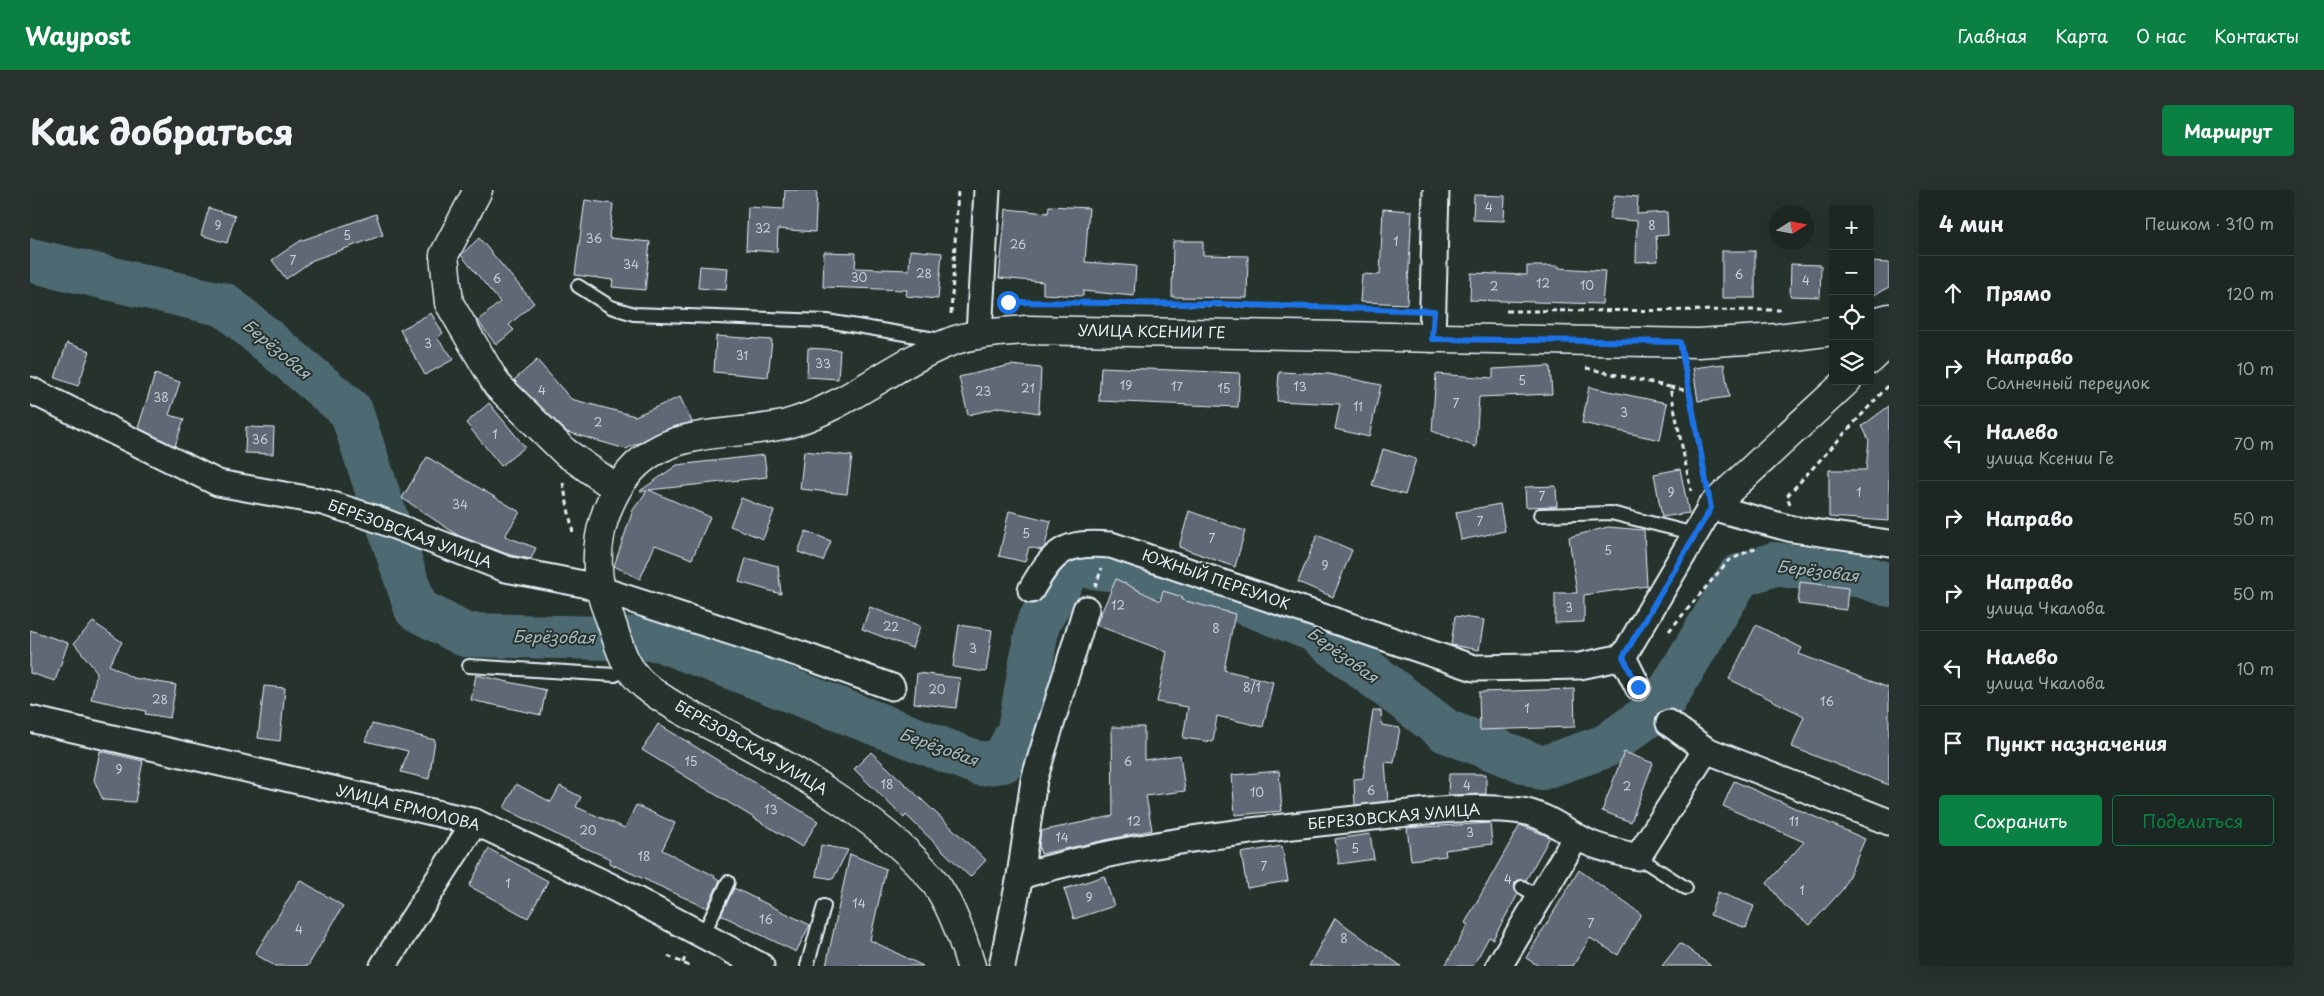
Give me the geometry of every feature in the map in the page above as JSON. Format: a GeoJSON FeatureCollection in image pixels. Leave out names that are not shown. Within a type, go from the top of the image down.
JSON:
{"type":"FeatureCollection","features":[{"type":"Feature","properties":{"kind":"street"},"geometry":{"type":"LineString","coordinates":[[478,190],[444,256],[449,303],[497,386],[565,452],[616,488]]}},
{"type":"Feature","properties":{"kind":"street"},"geometry":{"type":"LineString","coordinates":[[979,334],[987,190]]}},
{"type":"Feature","properties":{"kind":"street"},"geometry":{"type":"LineString","coordinates":[[1432,339],[1436,190]]}},
{"type":"Feature","properties":{"kind":"street"},"geometry":{"type":"LineString","coordinates":[[1874,322],[1889,318]]}},
{"type":"Feature","properties":{"kind":"street","name":"УЛИЦА КСЕНИИ ГЕ"},"geometry":{"type":"LineString","coordinates":[[604,598],[598,556],[603,523],[616,488],[637,463],[662,447],[694,438],[748,432],[787,424],[824,411],[907,362],[951,342],[979,334],[1027,330],[1432,339],[1680,342],[1778,338],[1829,331]]}},
{"type":"Feature","properties":{"kind":"street"},"geometry":{"type":"LineString","coordinates":[[1874,356],[1889,342]]}},
{"type":"Feature","properties":{"kind":"street"},"geometry":{"type":"LineString","coordinates":[[1638,687],[1623,657],[1701,523],[1843,385]]}},
{"type":"Feature","properties":{"kind":"street","name":"БЕРЕЗОВСКАЯ УЛИЦА"},"geometry":{"type":"LineString","coordinates":[[30,390],[218,483],[322,502],[374,518],[506,569],[537,577],[583,584],[604,598],[800,654],[892,686]]}},
{"type":"Feature","properties":{"kind":"street"},"geometry":{"type":"LineString","coordinates":[[1701,523],[1792,529],[1889,543]]}},
{"type":"Feature","properties":{"kind":"street","name":"ЮЖНЫЙ ПЕРЕУЛОК"},"geometry":{"type":"LineString","coordinates":[[1031,590],[1046,565],[1063,550],[1085,542],[1111,545],[1474,668],[1580,666],[1623,657]]}},
{"type":"Feature","properties":{"kind":"street","name":"БЕРЕЗОВСКАЯ УЛИЦА"},"geometry":{"type":"LineString","coordinates":[[604,598],[627,665],[644,685],[687,712],[768,755],[837,798],[900,846],[934,881],[962,934],[971,966]]}},
{"type":"Feature","properties":{"kind":"street"},"geometry":{"type":"LineString","coordinates":[[1002,966],[1020,876],[1034,780],[1086,609]]}},
{"type":"Feature","properties":{"kind":"street","name":"УЛИЦА ЕРМОЛОВА"},"geometry":{"type":"LineString","coordinates":[[30,719],[475,822],[610,886],[761,966]]}},
{"type":"Feature","properties":{"kind":"street"},"geometry":{"type":"LineString","coordinates":[[1669,724],[1706,750],[1889,822]]}},
{"type":"Feature","properties":{"kind":"street"},"geometry":{"type":"LineString","coordinates":[[1638,858],[1706,750]]}},
{"type":"Feature","properties":{"kind":"street","name":"БЕРЕЗОВСКАЯ УЛИЦА"},"geometry":{"type":"LineString","coordinates":[[1020,876],[1075,860],[1164,842],[1279,827],[1482,808],[1524,811],[1550,821],[1590,843],[1638,858]]}},
{"type":"Feature","properties":{"kind":"street"},"geometry":{"type":"LineString","coordinates":[[383,966],[475,822]]}},
{"type":"Feature","properties":{"kind":"street"},"geometry":{"type":"LineString","coordinates":[[1499,966],[1531,892],[1576,837]]}},
{"type":"Feature","properties":{"kind":"lane"},"geometry":{"type":"LineString","coordinates":[[578,286],[611,307],[634,314],[828,321],[951,342]]}},
{"type":"Feature","properties":{"kind":"lane"},"geometry":{"type":"LineString","coordinates":[[1540,515],[1611,513],[1701,523]]}},
{"type":"Feature","properties":{"kind":"lane"},"geometry":{"type":"LineString","coordinates":[[469,666],[615,675],[627,665]]}},
{"type":"Feature","properties":{"kind":"lane"},"geometry":{"type":"LineString","coordinates":[[1638,858],[1686,888]]}},
{"type":"Feature","properties":{"kind":"lane"},"geometry":{"type":"LineString","coordinates":[[702,935],[728,882]]}},
{"type":"Feature","properties":{"kind":"lane"},"geometry":{"type":"LineString","coordinates":[[808,966],[824,906]]}},
{"type":"Feature","properties":{"kind":"path"},"geometry":{"type":"LineString","coordinates":[[958,190],[951,308],[980,307],[1018,302]]}},
{"type":"Feature","properties":{"kind":"path"},"geometry":{"type":"LineString","coordinates":[[1098,303],[1326,308]]}},
{"type":"Feature","properties":{"kind":"path"},"geometry":{"type":"LineString","coordinates":[[1504,311],[1783,310]]}},
{"type":"Feature","properties":{"kind":"path"},"geometry":{"type":"LineString","coordinates":[[1680,342],[1689,391],[1701,523]]}},
{"type":"Feature","properties":{"kind":"path"},"geometry":{"type":"LineString","coordinates":[[1585,368],[1689,391]]}},
{"type":"Feature","properties":{"kind":"path"},"geometry":{"type":"LineString","coordinates":[[1787,496],[1889,385]]}},
{"type":"Feature","properties":{"kind":"path"},"geometry":{"type":"LineString","coordinates":[[1670,387],[1701,523]]}},
{"type":"Feature","properties":{"kind":"path"},"geometry":{"type":"LineString","coordinates":[[1086,609],[1111,545]]}},
{"type":"Feature","properties":{"kind":"path"},"geometry":{"type":"LineString","coordinates":[[1668,632],[1728,561],[1753,548],[1768,545]]}},
{"type":"Feature","properties":{"kind":"path"},"geometry":{"type":"LineString","coordinates":[[668,956],[689,966]]}},
{"type":"Feature","properties":{"kind":"building"},"geometry":{"type":"Polygon","coordinates":[[[785,190],[817,190],[815,232],[778,229],[777,252],[746,250],[748,207],[784,209],[785,190]]]}},
{"type":"Feature","properties":{"kind":"building"},"geometry":{"type":"Polygon","coordinates":[[[1474,195],[1505,196],[1504,221],[1473,220],[1474,195]]]}},
{"type":"Feature","properties":{"kind":"building"},"geometry":{"type":"Polygon","coordinates":[[[1615,195],[1638,197],[1637,214],[1667,212],[1668,235],[1656,236],[1658,261],[1636,262],[1637,221],[1609,219],[1615,195]]]}},
{"type":"Feature","properties":{"kind":"building"},"geometry":{"type":"Polygon","coordinates":[[[585,200],[613,204],[609,238],[650,242],[645,290],[612,287],[613,280],[575,275],[585,200]]]}},
{"type":"Feature","properties":{"kind":"building"},"geometry":{"type":"Polygon","coordinates":[[[1049,206],[1089,208],[1085,262],[1136,266],[1134,296],[1083,291],[1083,296],[1043,294],[1043,282],[999,278],[1006,209],[1048,213],[1049,206]]]}},
{"type":"Feature","properties":{"kind":"building"},"geometry":{"type":"Polygon","coordinates":[[[209,208],[235,216],[227,243],[201,235],[209,208]]]}},
{"type":"Feature","properties":{"kind":"building"},"geometry":{"type":"Polygon","coordinates":[[[1383,209],[1412,211],[1407,304],[1360,302],[1362,274],[1380,275],[1383,209]]]}},
{"type":"Feature","properties":{"kind":"building"},"geometry":{"type":"Polygon","coordinates":[[[376,214],[383,235],[313,260],[286,279],[272,260],[300,241],[376,214]]]}},
{"type":"Feature","properties":{"kind":"building"},"geometry":{"type":"Polygon","coordinates":[[[479,238],[534,303],[509,325],[514,330],[496,345],[478,321],[500,302],[461,255],[479,238]]]}},
{"type":"Feature","properties":{"kind":"building"},"geometry":{"type":"Polygon","coordinates":[[[1173,241],[1203,241],[1203,255],[1248,256],[1247,298],[1172,297],[1173,241]]]}},
{"type":"Feature","properties":{"kind":"building"},"geometry":{"type":"Polygon","coordinates":[[[910,250],[942,253],[938,299],[906,296],[907,290],[823,287],[824,252],[856,253],[855,268],[909,270],[910,250]]]}},
{"type":"Feature","properties":{"kind":"building"},"geometry":{"type":"Polygon","coordinates":[[[1722,251],[1755,251],[1755,298],[1722,298],[1722,251]]]}},
{"type":"Feature","properties":{"kind":"building"},"geometry":{"type":"Polygon","coordinates":[[[1874,262],[1889,263],[1889,287],[1874,295],[1874,262]]]}},
{"type":"Feature","properties":{"kind":"building"},"geometry":{"type":"Polygon","coordinates":[[[1791,264],[1821,265],[1820,297],[1790,296],[1791,264]]]}},
{"type":"Feature","properties":{"kind":"building"},"geometry":{"type":"Polygon","coordinates":[[[700,266],[728,268],[726,290],[698,288],[700,266]]]}},
{"type":"Feature","properties":{"kind":"building"},"geometry":{"type":"Polygon","coordinates":[[[1527,266],[1559,266],[1559,268],[1605,271],[1602,304],[1470,300],[1471,273],[1527,275],[1527,266]]]}},
{"type":"Feature","properties":{"kind":"building"},"geometry":{"type":"Polygon","coordinates":[[[431,313],[443,333],[437,338],[454,359],[425,375],[400,330],[431,313]]]}},
{"type":"Feature","properties":{"kind":"building"},"geometry":{"type":"Polygon","coordinates":[[[716,336],[772,340],[768,377],[714,372],[716,336]]]}},
{"type":"Feature","properties":{"kind":"building"},"geometry":{"type":"Polygon","coordinates":[[[67,343],[90,351],[78,386],[55,378],[67,343]]]}},
{"type":"Feature","properties":{"kind":"building"},"geometry":{"type":"Polygon","coordinates":[[[808,348],[840,350],[838,379],[807,377],[808,348]]]}},
{"type":"Feature","properties":{"kind":"building"},"geometry":{"type":"Polygon","coordinates":[[[537,360],[571,399],[635,416],[680,397],[692,422],[669,428],[626,449],[567,432],[514,380],[537,360]]]}},
{"type":"Feature","properties":{"kind":"building"},"geometry":{"type":"Polygon","coordinates":[[[1724,364],[1729,397],[1698,401],[1693,368],[1724,364]]]}},
{"type":"Feature","properties":{"kind":"building"},"geometry":{"type":"Polygon","coordinates":[[[1011,365],[1041,368],[1039,413],[1001,407],[968,415],[959,377],[1011,365]]]}},
{"type":"Feature","properties":{"kind":"building"},"geometry":{"type":"Polygon","coordinates":[[[1550,366],[1552,394],[1479,397],[1476,447],[1432,431],[1436,374],[1493,378],[1493,369],[1550,366]]]}},
{"type":"Feature","properties":{"kind":"building"},"geometry":{"type":"Polygon","coordinates":[[[1101,367],[1240,373],[1238,407],[1099,401],[1101,367]]]}},
{"type":"Feature","properties":{"kind":"building"},"geometry":{"type":"Polygon","coordinates":[[[1279,372],[1329,374],[1381,385],[1369,437],[1335,429],[1340,404],[1277,401],[1279,372]]]}},
{"type":"Feature","properties":{"kind":"building"},"geometry":{"type":"Polygon","coordinates":[[[155,374],[180,382],[169,415],[184,419],[175,446],[138,428],[155,374]]]}},
{"type":"Feature","properties":{"kind":"building"},"geometry":{"type":"Polygon","coordinates":[[[1589,387],[1667,403],[1660,440],[1582,423],[1589,387]]]}},
{"type":"Feature","properties":{"kind":"building"},"geometry":{"type":"Polygon","coordinates":[[[489,403],[525,447],[501,466],[466,423],[489,403]]]}},
{"type":"Feature","properties":{"kind":"building"},"geometry":{"type":"Polygon","coordinates":[[[1889,406],[1889,521],[1829,517],[1829,470],[1866,470],[1869,440],[1862,426],[1889,406]]]}},
{"type":"Feature","properties":{"kind":"building"},"geometry":{"type":"Polygon","coordinates":[[[246,427],[274,428],[273,454],[245,453],[246,427]]]}},
{"type":"Feature","properties":{"kind":"building"},"geometry":{"type":"Polygon","coordinates":[[[1383,449],[1416,459],[1405,495],[1372,485],[1383,449]]]}},
{"type":"Feature","properties":{"kind":"building"},"geometry":{"type":"Polygon","coordinates":[[[804,451],[852,456],[847,494],[800,489],[804,451]]]}},
{"type":"Feature","properties":{"kind":"building"},"geometry":{"type":"Polygon","coordinates":[[[764,455],[767,477],[649,490],[710,517],[692,559],[655,545],[640,579],[614,566],[633,510],[647,491],[640,491],[677,465],[764,455]]]}},
{"type":"Feature","properties":{"kind":"building"},"geometry":{"type":"Polygon","coordinates":[[[427,457],[520,512],[505,536],[536,548],[531,559],[510,555],[459,536],[402,498],[427,457]]]}},
{"type":"Feature","properties":{"kind":"building"},"geometry":{"type":"Polygon","coordinates":[[[1680,469],[1689,513],[1662,517],[1654,474],[1680,469]]]}},
{"type":"Feature","properties":{"kind":"building"},"geometry":{"type":"Polygon","coordinates":[[[1556,486],[1557,506],[1526,507],[1525,487],[1556,486]]]}},
{"type":"Feature","properties":{"kind":"building"},"geometry":{"type":"Polygon","coordinates":[[[741,498],[774,511],[763,539],[730,526],[741,498]]]}},
{"type":"Feature","properties":{"kind":"building"},"geometry":{"type":"Polygon","coordinates":[[[1500,504],[1505,531],[1461,540],[1456,512],[1500,504]]]}},
{"type":"Feature","properties":{"kind":"building"},"geometry":{"type":"Polygon","coordinates":[[[1009,511],[1051,521],[1045,546],[1042,550],[1029,547],[1025,562],[999,556],[1009,511]]]}},
{"type":"Feature","properties":{"kind":"building"},"geometry":{"type":"Polygon","coordinates":[[[1189,511],[1245,531],[1235,567],[1179,547],[1189,511]]]}},
{"type":"Feature","properties":{"kind":"building"},"geometry":{"type":"Polygon","coordinates":[[[1608,527],[1644,530],[1647,586],[1584,595],[1584,622],[1555,623],[1555,593],[1577,593],[1569,537],[1608,527]]]}},
{"type":"Feature","properties":{"kind":"building"},"geometry":{"type":"Polygon","coordinates":[[[806,531],[831,541],[823,561],[798,552],[806,531]]]}},
{"type":"Feature","properties":{"kind":"building"},"geometry":{"type":"Polygon","coordinates":[[[1317,535],[1352,550],[1333,597],[1298,582],[1317,535]]]}},
{"type":"Feature","properties":{"kind":"building"},"geometry":{"type":"Polygon","coordinates":[[[746,558],[778,566],[781,594],[739,582],[746,558]]]}},
{"type":"Feature","properties":{"kind":"building"},"geometry":{"type":"Polygon","coordinates":[[[1116,579],[1160,601],[1163,591],[1183,597],[1182,600],[1235,614],[1224,670],[1273,682],[1263,727],[1217,716],[1213,742],[1183,738],[1188,707],[1157,702],[1167,652],[1096,625],[1116,579]]]}},
{"type":"Feature","properties":{"kind":"building"},"geometry":{"type":"Polygon","coordinates":[[[1800,582],[1848,588],[1846,610],[1798,604],[1800,582]]]}},
{"type":"Feature","properties":{"kind":"building"},"geometry":{"type":"Polygon","coordinates":[[[870,607],[920,626],[912,648],[862,629],[870,607]]]}},
{"type":"Feature","properties":{"kind":"building"},"geometry":{"type":"Polygon","coordinates":[[[1455,616],[1484,620],[1479,650],[1451,645],[1455,616]]]}},
{"type":"Feature","properties":{"kind":"building"},"geometry":{"type":"Polygon","coordinates":[[[93,622],[122,642],[109,665],[133,678],[176,685],[170,718],[145,714],[146,711],[91,699],[97,672],[74,643],[93,622]]]}},
{"type":"Feature","properties":{"kind":"building"},"geometry":{"type":"Polygon","coordinates":[[[959,625],[992,630],[986,672],[953,667],[959,625]]]}},
{"type":"Feature","properties":{"kind":"building"},"geometry":{"type":"Polygon","coordinates":[[[1756,625],[1802,648],[1799,654],[1889,688],[1889,785],[1792,747],[1804,716],[1729,679],[1756,625]]]}},
{"type":"Feature","properties":{"kind":"building"},"geometry":{"type":"Polygon","coordinates":[[[30,630],[68,643],[55,681],[30,673],[30,630]]]}},
{"type":"Feature","properties":{"kind":"building"},"geometry":{"type":"Polygon","coordinates":[[[917,673],[960,678],[956,708],[914,703],[917,673]]]}},
{"type":"Feature","properties":{"kind":"building"},"geometry":{"type":"Polygon","coordinates":[[[476,675],[546,690],[541,715],[471,700],[476,675]]]}},
{"type":"Feature","properties":{"kind":"building"},"geometry":{"type":"Polygon","coordinates":[[[264,686],[285,688],[280,741],[258,738],[264,686]]]}},
{"type":"Feature","properties":{"kind":"building"},"geometry":{"type":"Polygon","coordinates":[[[1574,689],[1575,727],[1480,730],[1479,692],[1574,689]]]}},
{"type":"Feature","properties":{"kind":"building"},"geometry":{"type":"Polygon","coordinates":[[[1373,711],[1381,711],[1382,725],[1400,728],[1394,763],[1385,762],[1388,801],[1355,805],[1354,779],[1363,778],[1373,711]]]}},
{"type":"Feature","properties":{"kind":"building"},"geometry":{"type":"Polygon","coordinates":[[[372,724],[435,740],[429,779],[401,772],[408,751],[365,741],[372,724]]]}},
{"type":"Feature","properties":{"kind":"building"},"geometry":{"type":"Polygon","coordinates":[[[658,724],[818,821],[802,847],[642,750],[658,724]]]}},
{"type":"Feature","properties":{"kind":"building"},"geometry":{"type":"Polygon","coordinates":[[[1112,727],[1144,727],[1144,760],[1180,755],[1185,791],[1146,796],[1152,830],[1041,854],[1039,846],[1041,831],[1113,816],[1112,727]]]}},
{"type":"Feature","properties":{"kind":"building"},"geometry":{"type":"Polygon","coordinates":[[[100,751],[143,761],[135,802],[103,800],[94,780],[100,751]]]}},
{"type":"Feature","properties":{"kind":"building"},"geometry":{"type":"Polygon","coordinates":[[[871,752],[986,860],[970,877],[906,815],[904,818],[854,769],[871,752]]]}},
{"type":"Feature","properties":{"kind":"building"},"geometry":{"type":"Polygon","coordinates":[[[1624,752],[1653,763],[1631,822],[1602,811],[1624,752]]]}},
{"type":"Feature","properties":{"kind":"building"},"geometry":{"type":"Polygon","coordinates":[[[1279,771],[1282,811],[1235,815],[1232,775],[1279,771]]]}},
{"type":"Feature","properties":{"kind":"building"},"geometry":{"type":"Polygon","coordinates":[[[1449,774],[1486,774],[1486,794],[1448,795],[1449,774]]]}},
{"type":"Feature","properties":{"kind":"building"},"geometry":{"type":"Polygon","coordinates":[[[1734,781],[1865,839],[1843,889],[1810,925],[1785,906],[1767,883],[1804,842],[1723,806],[1734,781]]]}},
{"type":"Feature","properties":{"kind":"building"},"geometry":{"type":"Polygon","coordinates":[[[516,784],[551,802],[560,786],[581,797],[576,807],[625,828],[636,805],[675,823],[662,850],[720,880],[707,908],[609,863],[611,859],[563,838],[504,808],[516,784]]]}},
{"type":"Feature","properties":{"kind":"building"},"geometry":{"type":"Polygon","coordinates":[[[1490,823],[1492,844],[1445,850],[1446,856],[1411,860],[1407,828],[1490,823]]]}},
{"type":"Feature","properties":{"kind":"building"},"geometry":{"type":"Polygon","coordinates":[[[1520,825],[1550,837],[1526,880],[1518,880],[1515,883],[1515,891],[1518,894],[1493,939],[1489,937],[1473,966],[1445,966],[1468,925],[1465,923],[1520,825]]]}},
{"type":"Feature","properties":{"kind":"building"},"geometry":{"type":"Polygon","coordinates":[[[1370,834],[1374,859],[1339,864],[1335,839],[1370,834]]]}},
{"type":"Feature","properties":{"kind":"building"},"geometry":{"type":"Polygon","coordinates":[[[821,845],[848,850],[833,879],[816,876],[821,845]]]}},
{"type":"Feature","properties":{"kind":"building"},"geometry":{"type":"Polygon","coordinates":[[[1282,846],[1288,881],[1247,888],[1241,853],[1282,846]]]}},
{"type":"Feature","properties":{"kind":"building"},"geometry":{"type":"Polygon","coordinates":[[[489,849],[548,881],[528,918],[469,886],[489,849]]]}},
{"type":"Feature","properties":{"kind":"building"},"geometry":{"type":"Polygon","coordinates":[[[850,854],[886,869],[870,940],[923,966],[826,966],[850,854]]]}},
{"type":"Feature","properties":{"kind":"building"},"geometry":{"type":"Polygon","coordinates":[[[1579,870],[1641,914],[1618,955],[1590,938],[1573,966],[1539,966],[1526,958],[1579,870]]]}},
{"type":"Feature","properties":{"kind":"building"},"geometry":{"type":"Polygon","coordinates":[[[1104,876],[1114,906],[1074,919],[1064,889],[1104,876]]]}},
{"type":"Feature","properties":{"kind":"building"},"geometry":{"type":"Polygon","coordinates":[[[300,880],[343,906],[308,966],[275,966],[255,954],[300,880]]]}},
{"type":"Feature","properties":{"kind":"building"},"geometry":{"type":"Polygon","coordinates":[[[734,888],[810,925],[796,952],[721,915],[734,888]]]}},
{"type":"Feature","properties":{"kind":"building"},"geometry":{"type":"Polygon","coordinates":[[[1718,892],[1754,906],[1746,928],[1710,915],[1718,892]]]}},
{"type":"Feature","properties":{"kind":"building"},"geometry":{"type":"Polygon","coordinates":[[[1335,918],[1401,966],[1309,966],[1335,918]]]}},
{"type":"Feature","properties":{"kind":"building"},"geometry":{"type":"Polygon","coordinates":[[[1680,943],[1711,966],[1662,966],[1680,943]]]}},
{"type":"Feature","properties":{"kind":"waterway","name":"Берёзовая"},"geometry":{"type":"LineString","coordinates":[[30,260],[225,305],[351,411],[416,609],[465,635],[658,639],[980,764],[1003,761],[1019,730],[1038,624],[1071,564],[1188,580],[1314,630],[1446,731],[1542,768],[1606,746],[1660,707],[1739,576],[1774,564],[1862,576],[1889,585]]}},
{"type":"Feature","properties":{"kind":"route"},"geometry":{"type":"LineString","coordinates":[[1008,302],[1218,304],[1434,311],[1432,339],[1680,342],[1711,508],[1623,657],[1638,687]]}}]}
